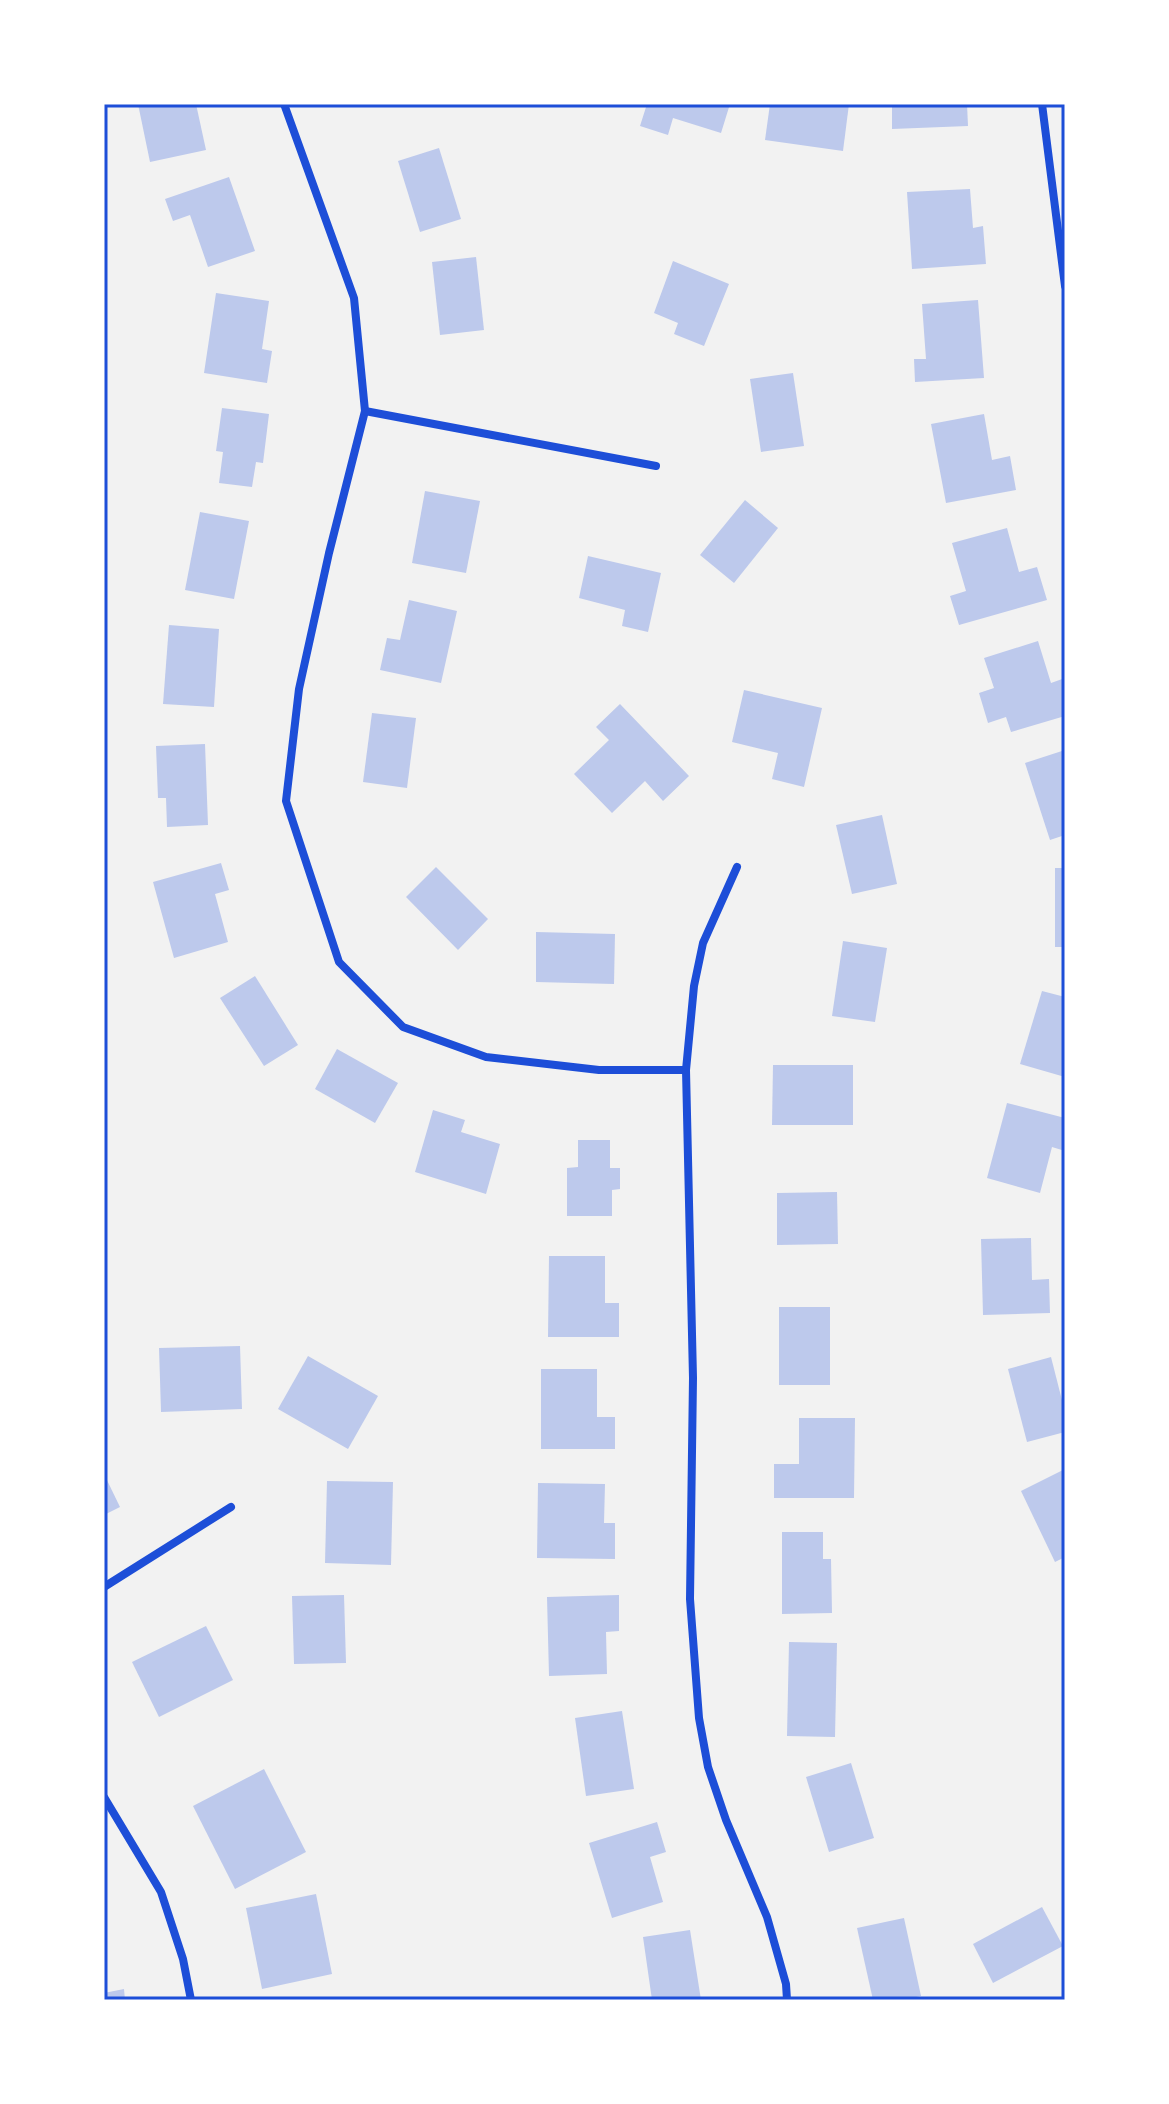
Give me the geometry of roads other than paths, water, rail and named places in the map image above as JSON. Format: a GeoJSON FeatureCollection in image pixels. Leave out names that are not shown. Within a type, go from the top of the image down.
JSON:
{"type":"FeatureCollection","features":[{"type":"Feature","properties":{"kind":"street"},"geometry":{"type":"LineString","coordinates":[[284,104],[354,298],[365,411],[299,689],[286,801],[339,962],[403,1027],[486,1057],[599,1070],[686,1070]]}},
{"type":"Feature","properties":{"kind":"street"},"geometry":{"type":"LineString","coordinates":[[1042,104],[1065,286]]}},
{"type":"Feature","properties":{"kind":"street"},"geometry":{"type":"LineString","coordinates":[[365,411],[656,466]]}},
{"type":"Feature","properties":{"kind":"street"},"geometry":{"type":"LineString","coordinates":[[737,867],[703,943],[694,986],[686,1070],[693,1378],[690,1599],[699,1718],[708,1767],[726,1820],[767,1917],[786,1984],[787,2000]]}},
{"type":"Feature","properties":{"kind":"street"},"geometry":{"type":"LineString","coordinates":[[104,1587],[231,1507]]}},
{"type":"Feature","properties":{"kind":"street"},"geometry":{"type":"LineString","coordinates":[[104,1797],[161,1892],[183,1959],[191,2000]]}}]}
